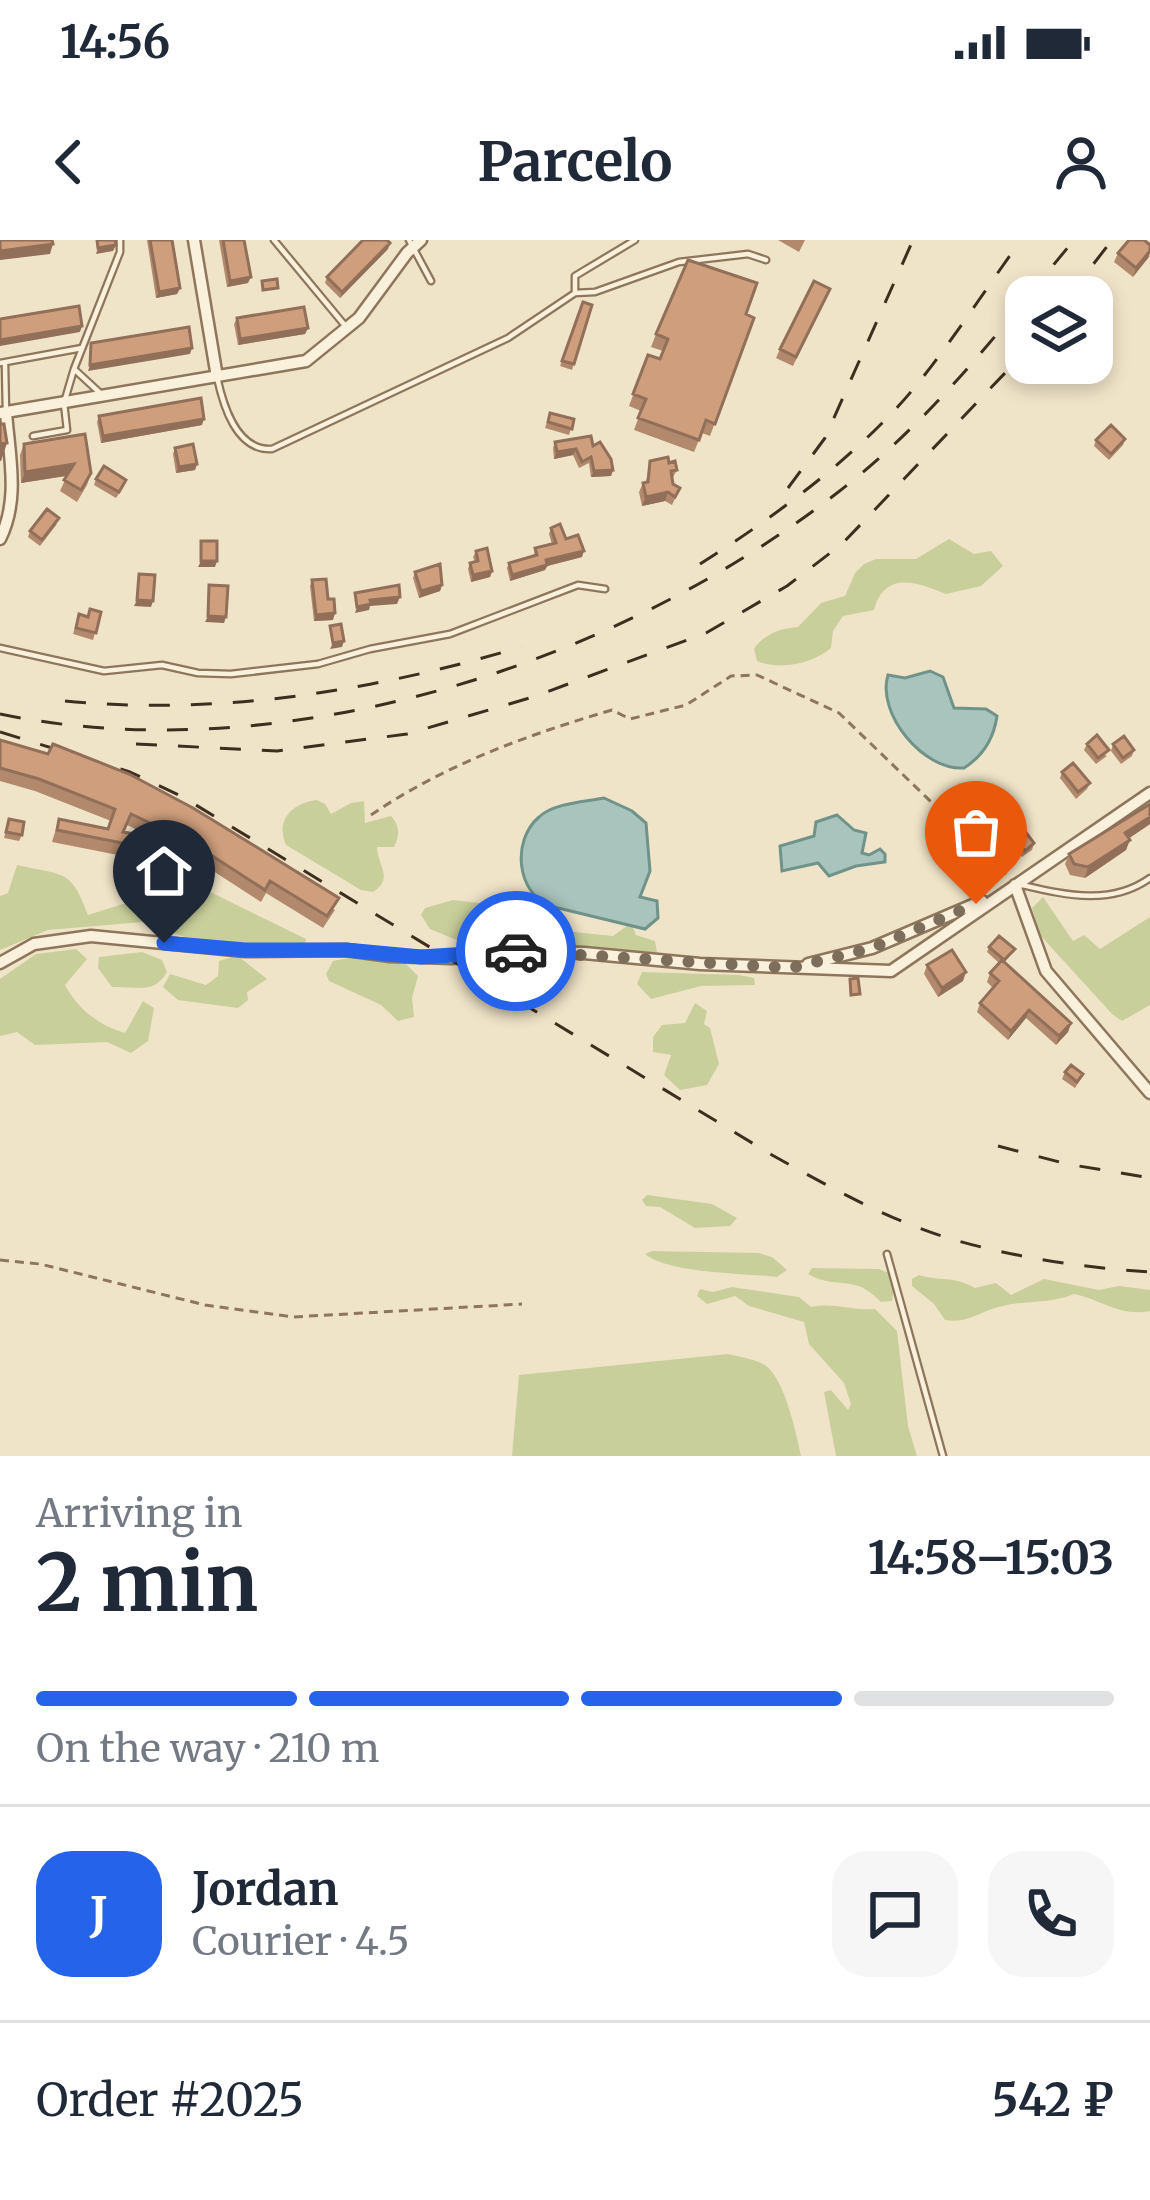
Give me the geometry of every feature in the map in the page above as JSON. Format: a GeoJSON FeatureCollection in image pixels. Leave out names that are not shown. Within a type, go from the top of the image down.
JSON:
{"type":"FeatureCollection","features":[{"type":"Feature","properties":{"kind":"street"},"geometry":{"type":"LineString","coordinates":[[194,240],[217,377]]}},
{"type":"Feature","properties":{"kind":"street"},"geometry":{"type":"LineString","coordinates":[[0,539],[10,520],[14,491],[3,412],[306,361],[348,329],[414,242]]}},
{"type":"Feature","properties":{"kind":"street"},"geometry":{"type":"LineString","coordinates":[[0,963],[34,944],[91,936],[245,950],[346,950],[452,958],[513,951],[584,953],[700,964],[891,971],[1150,793]]}},
{"type":"Feature","properties":{"kind":"street"},"geometry":{"type":"LineString","coordinates":[[791,968],[894,940],[1017,884]]}},
{"type":"Feature","properties":{"kind":"street"},"geometry":{"type":"LineString","coordinates":[[1017,884],[1035,950],[1046,971],[1150,1093]]}},
{"type":"Feature","properties":{"kind":"lane"},"geometry":{"type":"LineString","coordinates":[[33,436],[67,430],[64,403],[120,252],[120,240]]}},
{"type":"Feature","properties":{"kind":"lane"},"geometry":{"type":"LineString","coordinates":[[274,240],[348,329]]}},
{"type":"Feature","properties":{"kind":"lane"},"geometry":{"type":"LineString","coordinates":[[574,293],[575,276],[635,240]]}},
{"type":"Feature","properties":{"kind":"lane"},"geometry":{"type":"LineString","coordinates":[[414,242],[431,281]]}},
{"type":"Feature","properties":{"kind":"lane"},"geometry":{"type":"LineString","coordinates":[[217,377],[224,407],[238,430],[255,447],[272,449],[508,338],[574,293],[595,292],[679,262],[748,254],[766,260]]}},
{"type":"Feature","properties":{"kind":"lane"},"geometry":{"type":"LineString","coordinates":[[3,412],[3,363],[82,347]]}},
{"type":"Feature","properties":{"kind":"lane"},"geometry":{"type":"LineString","coordinates":[[74,369],[104,396]]}},
{"type":"Feature","properties":{"kind":"lane"},"geometry":{"type":"LineString","coordinates":[[0,648],[104,671],[162,665],[231,674],[318,664],[450,634],[578,585],[605,589]]}},
{"type":"Feature","properties":{"kind":"lane"},"geometry":{"type":"LineString","coordinates":[[1017,884],[1067,895],[1106,897],[1150,878]]}},
{"type":"Feature","properties":{"kind":"lane"},"geometry":{"type":"LineString","coordinates":[[887,1254],[943,1456]]}},
{"type":"Feature","properties":{"kind":"path"},"geometry":{"type":"LineString","coordinates":[[371,815],[406,791],[526,735],[612,710],[630,719],[686,705],[731,676],[757,675],[839,713],[1017,884]]}},
{"type":"Feature","properties":{"kind":"path"},"geometry":{"type":"LineString","coordinates":[[0,1260],[40,1264],[205,1305],[293,1318],[522,1304]]}},
{"type":"Feature","properties":{"kind":"green space"},"geometry":{"type":"Polygon","coordinates":[[[949,539],[974,554],[991,551],[1003,566],[981,586],[946,594],[914,583],[894,584],[879,597],[874,610],[843,616],[833,631],[831,648],[824,653],[786,665],[757,661],[754,649],[763,639],[798,627],[821,603],[845,596],[864,564],[876,559],[916,559],[949,539]]]}},
{"type":"Feature","properties":{"kind":"green space"},"geometry":{"type":"Polygon","coordinates":[[[317,800],[331,814],[364,801],[365,823],[391,816],[394,820],[398,831],[394,847],[377,847],[384,877],[373,892],[361,890],[286,845],[283,828],[288,814],[317,800]]]}},
{"type":"Feature","properties":{"kind":"green space"},"geometry":{"type":"Polygon","coordinates":[[[17,865],[64,876],[88,915],[139,899],[169,897],[161,887],[122,880],[117,866],[155,865],[306,939],[304,949],[204,941],[155,921],[48,930],[0,950],[0,896],[8,893],[17,865]]]}},
{"type":"Feature","properties":{"kind":"green space"},"geometry":{"type":"Polygon","coordinates":[[[1043,897],[1073,941],[1084,935],[1100,949],[1150,917],[1150,1005],[1122,1021],[1112,1014],[1040,935],[1032,908],[1043,897]]]}},
{"type":"Feature","properties":{"kind":"green space"},"geometry":{"type":"Polygon","coordinates":[[[453,900],[489,904],[507,921],[526,927],[613,936],[631,923],[636,935],[655,941],[657,953],[509,942],[466,944],[430,929],[421,915],[425,908],[453,900]]]}},
{"type":"Feature","properties":{"kind":"green space"},"geometry":{"type":"Polygon","coordinates":[[[76,949],[87,959],[65,985],[90,1015],[125,1033],[143,1001],[154,1008],[148,1041],[131,1053],[107,1042],[35,1045],[17,1032],[0,1036],[0,979],[36,954],[76,949]]]}},
{"type":"Feature","properties":{"kind":"green space"},"geometry":{"type":"Polygon","coordinates":[[[142,952],[162,960],[167,972],[150,987],[112,987],[98,968],[99,957],[142,952]]]}},
{"type":"Feature","properties":{"kind":"green space"},"geometry":{"type":"Polygon","coordinates":[[[239,957],[267,979],[247,992],[248,1000],[238,1008],[178,1000],[163,987],[170,974],[206,985],[218,976],[219,961],[239,957]]]}},
{"type":"Feature","properties":{"kind":"green space"},"geometry":{"type":"Polygon","coordinates":[[[353,957],[406,964],[418,976],[412,998],[414,1017],[398,1021],[381,1005],[329,981],[326,974],[333,961],[353,957]]]}},
{"type":"Feature","properties":{"kind":"green space"},"geometry":{"type":"Polygon","coordinates":[[[642,972],[739,975],[754,978],[755,985],[701,986],[651,999],[637,984],[642,972]]]}},
{"type":"Feature","properties":{"kind":"green space"},"geometry":{"type":"Polygon","coordinates":[[[695,1003],[707,1011],[704,1024],[710,1028],[719,1064],[707,1085],[680,1090],[664,1075],[671,1055],[653,1052],[653,1037],[662,1025],[685,1023],[695,1003]]]}},
{"type":"Feature","properties":{"kind":"green space"},"geometry":{"type":"Polygon","coordinates":[[[647,1195],[712,1204],[737,1218],[730,1226],[695,1228],[660,1207],[646,1206],[642,1200],[647,1195]]]}},
{"type":"Feature","properties":{"kind":"green space"},"geometry":{"type":"Polygon","coordinates":[[[758,1253],[772,1257],[787,1270],[777,1277],[689,1269],[645,1254],[758,1253]]]}},
{"type":"Feature","properties":{"kind":"green space"},"geometry":{"type":"Polygon","coordinates":[[[812,1268],[879,1269],[896,1276],[892,1301],[881,1302],[853,1284],[818,1279],[808,1274],[812,1268]]]}},
{"type":"Feature","properties":{"kind":"green space"},"geometry":{"type":"Polygon","coordinates":[[[919,1275],[975,1288],[996,1283],[1011,1295],[1044,1279],[1099,1290],[1119,1286],[1150,1290],[1150,1311],[1120,1310],[1074,1294],[945,1320],[912,1286],[912,1279],[919,1275]]]}},
{"type":"Feature","properties":{"kind":"green space"},"geometry":{"type":"Polygon","coordinates":[[[732,1287],[799,1297],[811,1307],[875,1309],[897,1331],[908,1426],[917,1456],[836,1456],[824,1392],[831,1390],[848,1410],[851,1404],[844,1383],[809,1344],[804,1322],[749,1306],[735,1296],[707,1304],[697,1296],[700,1289],[713,1292],[732,1287]]]}},
{"type":"Feature","properties":{"kind":"green space"},"geometry":{"type":"Polygon","coordinates":[[[728,1354],[761,1363],[772,1372],[789,1407],[801,1456],[512,1456],[519,1375],[728,1354]]]}},
{"type":"Feature","properties":{"kind":"water"},"geometry":{"type":"Polygon","coordinates":[[[930,671],[943,677],[954,708],[986,709],[997,716],[986,745],[964,768],[934,760],[919,750],[889,706],[888,675],[905,678],[930,671]]]}},
{"type":"Feature","properties":{"kind":"water"},"geometry":{"type":"Polygon","coordinates":[[[604,798],[646,823],[650,871],[640,897],[657,901],[658,918],[645,929],[550,906],[530,890],[525,878],[521,852],[539,817],[561,806],[604,798]]]}},
{"type":"Feature","properties":{"kind":"water"},"geometry":{"type":"Polygon","coordinates":[[[837,815],[854,830],[866,833],[862,853],[880,849],[885,862],[829,876],[818,863],[782,871],[780,846],[814,836],[816,822],[837,815]]]}},
{"type":"Feature","properties":{"kind":"building"},"geometry":{"type":"Polygon","coordinates":[[[0,240],[52,240],[53,244],[0,251],[0,240]]]}},
{"type":"Feature","properties":{"kind":"building"},"geometry":{"type":"Polygon","coordinates":[[[97,240],[115,240],[116,245],[98,248],[97,240]]]}},
{"type":"Feature","properties":{"kind":"building"},"geometry":{"type":"Polygon","coordinates":[[[150,240],[172,240],[180,288],[159,292],[150,240]]]}},
{"type":"Feature","properties":{"kind":"building"},"geometry":{"type":"Polygon","coordinates":[[[223,240],[244,240],[251,277],[230,281],[223,240]]]}},
{"type":"Feature","properties":{"kind":"building"},"geometry":{"type":"Polygon","coordinates":[[[363,240],[390,243],[342,292],[327,277],[363,240]]]}},
{"type":"Feature","properties":{"kind":"building"},"geometry":{"type":"Polygon","coordinates":[[[1129,240],[1150,245],[1136,268],[1118,253],[1129,240]]]}},
{"type":"Feature","properties":{"kind":"building"},"geometry":{"type":"Polygon","coordinates":[[[688,260],[757,283],[746,314],[754,318],[715,424],[706,420],[699,440],[638,418],[646,399],[633,394],[648,355],[660,359],[668,339],[656,334],[688,260]]]}},
{"type":"Feature","properties":{"kind":"building"},"geometry":{"type":"Polygon","coordinates":[[[277,279],[278,288],[263,290],[262,281],[277,279]]]}},
{"type":"Feature","properties":{"kind":"building"},"geometry":{"type":"Polygon","coordinates":[[[814,281],[830,289],[796,357],[780,349],[814,281]]]}},
{"type":"Feature","properties":{"kind":"building"},"geometry":{"type":"Polygon","coordinates":[[[583,302],[592,305],[574,364],[562,361],[583,302]]]}},
{"type":"Feature","properties":{"kind":"building"},"geometry":{"type":"Polygon","coordinates":[[[79,306],[82,326],[0,340],[0,319],[79,306]]]}},
{"type":"Feature","properties":{"kind":"building"},"geometry":{"type":"Polygon","coordinates":[[[304,307],[308,328],[240,339],[237,318],[304,307]]]}},
{"type":"Feature","properties":{"kind":"building"},"geometry":{"type":"Polygon","coordinates":[[[189,327],[192,348],[90,365],[91,343],[189,327]]]}},
{"type":"Feature","properties":{"kind":"building"},"geometry":{"type":"Polygon","coordinates":[[[201,398],[204,419],[103,436],[99,416],[201,398]]]}},
{"type":"Feature","properties":{"kind":"building"},"geometry":{"type":"Polygon","coordinates":[[[550,413],[574,419],[572,429],[548,422],[550,413]]]}},
{"type":"Feature","properties":{"kind":"building"},"geometry":{"type":"Polygon","coordinates":[[[0,424],[4,424],[7,443],[0,444],[0,424]]]}},
{"type":"Feature","properties":{"kind":"building"},"geometry":{"type":"Polygon","coordinates":[[[1111,425],[1125,439],[1111,454],[1096,440],[1111,425]]]}},
{"type":"Feature","properties":{"kind":"building"},"geometry":{"type":"Polygon","coordinates":[[[85,434],[91,473],[81,490],[64,480],[74,464],[25,472],[24,444],[85,434]]]}},
{"type":"Feature","properties":{"kind":"building"},"geometry":{"type":"Polygon","coordinates":[[[591,436],[593,446],[600,442],[611,459],[613,470],[594,471],[591,457],[582,462],[576,449],[557,452],[555,442],[591,436]]]}},
{"type":"Feature","properties":{"kind":"building"},"geometry":{"type":"Polygon","coordinates":[[[193,444],[197,464],[179,467],[175,448],[193,444]]]}},
{"type":"Feature","properties":{"kind":"building"},"geometry":{"type":"Polygon","coordinates":[[[668,457],[677,470],[671,471],[673,484],[680,488],[675,497],[668,492],[646,497],[643,483],[648,482],[650,461],[668,457]]]}},
{"type":"Feature","properties":{"kind":"building"},"geometry":{"type":"Polygon","coordinates":[[[104,466],[126,480],[119,492],[96,479],[104,466]]]}},
{"type":"Feature","properties":{"kind":"building"},"geometry":{"type":"Polygon","coordinates":[[[47,509],[59,518],[42,540],[30,531],[47,509]]]}},
{"type":"Feature","properties":{"kind":"building"},"geometry":{"type":"Polygon","coordinates":[[[560,524],[566,539],[578,535],[584,551],[512,575],[509,563],[537,555],[535,548],[556,543],[551,528],[560,524]]]}},
{"type":"Feature","properties":{"kind":"building"},"geometry":{"type":"Polygon","coordinates":[[[201,541],[217,541],[217,561],[201,561],[201,541]]]}},
{"type":"Feature","properties":{"kind":"building"},"geometry":{"type":"Polygon","coordinates":[[[487,548],[492,571],[473,575],[470,563],[478,561],[476,551],[487,548]]]}},
{"type":"Feature","properties":{"kind":"building"},"geometry":{"type":"Polygon","coordinates":[[[440,564],[442,585],[421,591],[415,572],[440,564]]]}},
{"type":"Feature","properties":{"kind":"building"},"geometry":{"type":"Polygon","coordinates":[[[139,574],[155,575],[153,601],[137,600],[139,574]]]}},
{"type":"Feature","properties":{"kind":"building"},"geometry":{"type":"Polygon","coordinates":[[[326,579],[335,613],[316,615],[312,580],[326,579]]]}},
{"type":"Feature","properties":{"kind":"building"},"geometry":{"type":"Polygon","coordinates":[[[209,585],[228,586],[226,617],[208,616],[209,585]]]}},
{"type":"Feature","properties":{"kind":"building"},"geometry":{"type":"Polygon","coordinates":[[[399,585],[400,597],[370,600],[371,604],[357,607],[355,593],[399,585]]]}},
{"type":"Feature","properties":{"kind":"building"},"geometry":{"type":"Polygon","coordinates":[[[90,609],[101,612],[96,633],[76,628],[79,614],[88,617],[90,609]]]}},
{"type":"Feature","properties":{"kind":"building"},"geometry":{"type":"Polygon","coordinates":[[[341,624],[344,641],[333,643],[330,626],[341,624]]]}},
{"type":"Feature","properties":{"kind":"building"},"geometry":{"type":"Polygon","coordinates":[[[1097,735],[1109,750],[1098,758],[1087,744],[1097,735]]]}},
{"type":"Feature","properties":{"kind":"building"},"geometry":{"type":"Polygon","coordinates":[[[1124,736],[1134,750],[1123,758],[1113,744],[1124,736]]]}},
{"type":"Feature","properties":{"kind":"building"},"geometry":{"type":"Polygon","coordinates":[[[0,740],[48,754],[53,744],[129,774],[339,898],[327,916],[270,881],[265,890],[194,844],[131,814],[123,832],[135,834],[132,845],[57,830],[59,819],[108,829],[115,809],[0,768],[0,740]]]}},
{"type":"Feature","properties":{"kind":"building"},"geometry":{"type":"Polygon","coordinates":[[[1073,763],[1090,783],[1078,792],[1062,772],[1073,763]]]}},
{"type":"Feature","properties":{"kind":"building"},"geometry":{"type":"Polygon","coordinates":[[[1150,804],[1150,817],[1125,833],[1130,840],[1088,867],[1074,864],[1069,854],[1150,804]]]}},
{"type":"Feature","properties":{"kind":"building"},"geometry":{"type":"Polygon","coordinates":[[[9,819],[24,822],[22,835],[6,832],[9,819]]]}},
{"type":"Feature","properties":{"kind":"building"},"geometry":{"type":"Polygon","coordinates":[[[1018,822],[1034,843],[1025,851],[1008,830],[1018,822]]]}},
{"type":"Feature","properties":{"kind":"building"},"geometry":{"type":"Polygon","coordinates":[[[999,936],[1015,949],[1004,960],[989,947],[999,936]]]}},
{"type":"Feature","properties":{"kind":"building"},"geometry":{"type":"Polygon","coordinates":[[[952,950],[966,972],[942,988],[927,965],[952,950]]]}},
{"type":"Feature","properties":{"kind":"building"},"geometry":{"type":"Polygon","coordinates":[[[1002,960],[1071,1023],[1059,1036],[1029,1010],[1011,1031],[980,1003],[999,981],[990,973],[1002,960]]]}},
{"type":"Feature","properties":{"kind":"building"},"geometry":{"type":"Polygon","coordinates":[[[858,978],[860,994],[851,995],[850,979],[858,978]]]}},
{"type":"Feature","properties":{"kind":"building"},"geometry":{"type":"Polygon","coordinates":[[[1071,1065],[1083,1074],[1077,1082],[1065,1072],[1071,1065]]]}},
{"type":"Feature","properties":{"kind":"railway"},"geometry":{"type":"LineString","coordinates":[[788,488],[825,438],[913,240]]}},
{"type":"Feature","properties":{"kind":"railway"},"geometry":{"type":"LineString","coordinates":[[700,564],[788,504],[897,408],[1021,240]]}},
{"type":"Feature","properties":{"kind":"railway"},"geometry":{"type":"LineString","coordinates":[[1044,276],[1074,240]]}},
{"type":"Feature","properties":{"kind":"railway"},"geometry":{"type":"LineString","coordinates":[[1084,276],[1112,240]]}},
{"type":"Feature","properties":{"kind":"railway"},"geometry":{"type":"LineString","coordinates":[[0,714],[107,728],[218,728],[329,715],[440,690],[548,654],[652,609],[748,555],[837,493],[937,402],[1005,324]]}},
{"type":"Feature","properties":{"kind":"railway"},"geometry":{"type":"LineString","coordinates":[[136,744],[277,751],[407,734],[533,697],[706,633],[787,586],[842,544],[1005,373]]}},
{"type":"Feature","properties":{"kind":"railway"},"geometry":{"type":"LineString","coordinates":[[65,701],[181,705],[296,696],[409,676],[521,647]]}},
{"type":"Feature","properties":{"kind":"railway"},"geometry":{"type":"LineString","coordinates":[[0,732],[130,772],[181,796],[772,1155],[880,1212],[997,1251],[1150,1272]]}},
{"type":"Feature","properties":{"kind":"railway"},"geometry":{"type":"LineString","coordinates":[[998,1146],[1150,1178]]}},
{"type":"Feature","properties":{"kind":"way so far"},"geometry":{"type":"LineString","coordinates":[[516,951],[791,968],[872,948],[976,904]]}},
{"type":"Feature","properties":{"kind":"route"},"geometry":{"type":"LineString","coordinates":[[164,943],[452,958],[516,951]]}}]}
